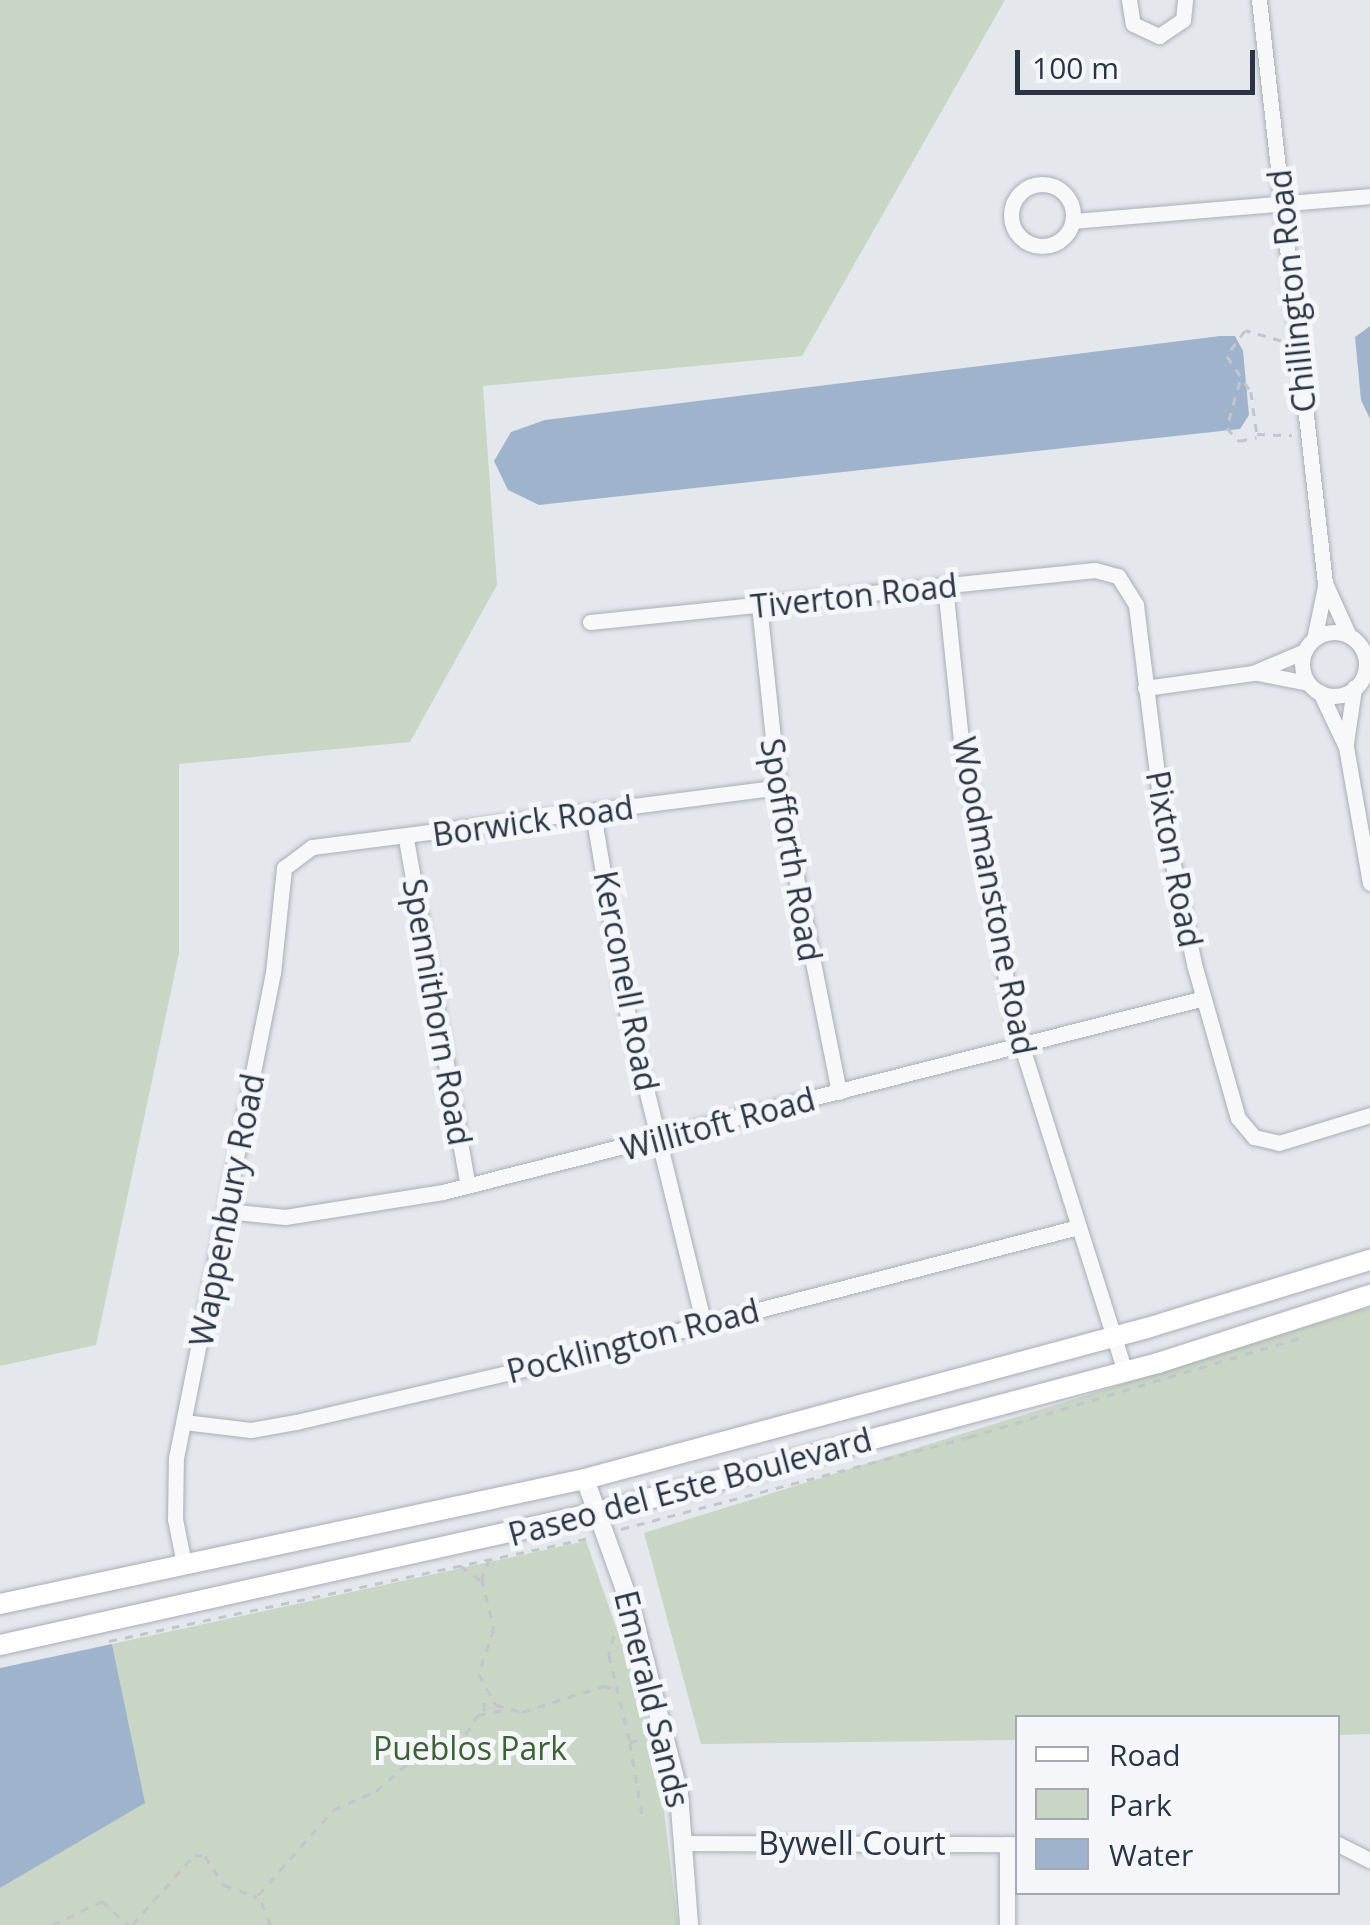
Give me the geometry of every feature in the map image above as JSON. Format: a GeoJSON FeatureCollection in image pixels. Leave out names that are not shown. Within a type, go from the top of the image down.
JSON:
{"type":"FeatureCollection","features":[{"type":"Feature","properties":{"kind":"main road","name":"Paseo del Este Boulevard"},"geometry":{"type":"LineString","coordinates":[[0,1604],[585,1479],[1114,1336],[1370,1260]]}},
{"type":"Feature","properties":{"kind":"main road","name":"Paseo del Este Boulevard"},"geometry":{"type":"LineString","coordinates":[[0,1644],[599,1512],[1125,1372],[1370,1294]]}},
{"type":"Feature","properties":{"kind":"street"},"geometry":{"type":"LineString","coordinates":[[1130,0],[1133,24],[1159,36],[1177,28],[1186,0],[1198,0]]}},
{"type":"Feature","properties":{"kind":"street","name":"Chillington Road"},"geometry":{"type":"LineString","coordinates":[[1259,0],[1325,583],[1310,645]]}},
{"type":"Feature","properties":{"kind":"street"},"geometry":{"type":"LineString","coordinates":[[1072,221],[1070,201],[1046,184],[1026,188],[1010,212],[1016,232],[1032,245],[1053,244],[1072,221],[1370,196]]}},
{"type":"Feature","properties":{"kind":"street","name":"Tiverton Road"},"geometry":{"type":"LineString","coordinates":[[590,622],[1095,570],[1118,576]]}},
{"type":"Feature","properties":{"kind":"street","name":"Pixton Road"},"geometry":{"type":"LineString","coordinates":[[1118,576],[1136,605],[1162,812],[1204,998],[1238,1118],[1254,1137],[1279,1143],[1370,1115]]}},
{"type":"Feature","properties":{"kind":"street","name":"Chillington Road"},"geometry":{"type":"LineString","coordinates":[[1325,583],[1359,641]]}},
{"type":"Feature","properties":{"kind":"street","name":"Woodmanstone Road"},"geometry":{"type":"LineString","coordinates":[[945,586],[968,779],[1022,1045],[1125,1372]]}},
{"type":"Feature","properties":{"kind":"street","name":"Spofforth Road"},"geometry":{"type":"LineString","coordinates":[[759,605],[778,788],[840,1092]]}},
{"type":"Feature","properties":{"kind":"street"},"geometry":{"type":"LineString","coordinates":[[1145,688],[1253,673],[1332,632],[1359,641],[1365,657],[1346,747]]}},
{"type":"Feature","properties":{"kind":"street"},"geometry":{"type":"LineString","coordinates":[[1310,645],[1314,687],[1346,747],[1370,883]]}},
{"type":"Feature","properties":{"kind":"street"},"geometry":{"type":"LineString","coordinates":[[1253,673],[1338,695],[1362,680]]}},
{"type":"Feature","properties":{"kind":"street","name":"Borwick Road"},"geometry":{"type":"LineString","coordinates":[[291,858],[312,847],[406,839],[778,788]]}},
{"type":"Feature","properties":{"kind":"street","name":"Kerconell Road"},"geometry":{"type":"LineString","coordinates":[[593,813],[624,999],[704,1324]]}},
{"type":"Feature","properties":{"kind":"street","name":"Spennithorn Road"},"geometry":{"type":"LineString","coordinates":[[406,839],[468,1186]]}},
{"type":"Feature","properties":{"kind":"street","name":"Wappenbury Road"},"geometry":{"type":"LineString","coordinates":[[184,1564],[175,1519],[184,1422],[273,973],[279,879],[291,858]]}},
{"type":"Feature","properties":{"kind":"street","name":"Willitoft Road"},"geometry":{"type":"LineString","coordinates":[[228,1211],[284,1217],[334,1212],[468,1186],[1204,998]]}},
{"type":"Feature","properties":{"kind":"street","name":"Pocklington Road"},"geometry":{"type":"LineString","coordinates":[[184,1422],[251,1430],[296,1422],[704,1324],[1078,1227]]}},
{"type":"Feature","properties":{"kind":"street","name":"Emerald Sands"},"geometry":{"type":"LineString","coordinates":[[585,1479],[631,1607],[686,1843],[689,1925]]}},
{"type":"Feature","properties":{"kind":"street","name":"Bywell Court"},"geometry":{"type":"LineString","coordinates":[[686,1843],[1012,1844]]}},
{"type":"Feature","properties":{"kind":"street"},"geometry":{"type":"LineString","coordinates":[[1007,1925],[1012,1844]]}},
{"type":"Feature","properties":{"kind":"street"},"geometry":{"type":"LineString","coordinates":[[1340,1845],[1368,1857]]}},
{"type":"Feature","properties":{"kind":"path"},"geometry":{"type":"LineString","coordinates":[[1259,436],[1251,426],[1251,392],[1240,381],[1227,356],[1237,335],[1256,329],[1282,341]]}},
{"type":"Feature","properties":{"kind":"path"},"geometry":{"type":"LineString","coordinates":[[1240,381],[1229,433],[1243,441],[1259,436],[1293,435]]}},
{"type":"Feature","properties":{"kind":"path"},"geometry":{"type":"LineString","coordinates":[[620,1530],[1110,1398],[1314,1334]]}},
{"type":"Feature","properties":{"kind":"path"},"geometry":{"type":"LineString","coordinates":[[91,1645],[588,1538]]}},
{"type":"Feature","properties":{"kind":"path"},"geometry":{"type":"LineString","coordinates":[[257,1897],[333,1810],[376,1791],[415,1757],[456,1748],[484,1712],[480,1662],[494,1624],[483,1582],[490,1558]]}},
{"type":"Feature","properties":{"kind":"path"},"geometry":{"type":"LineString","coordinates":[[460,1565],[483,1582]]}},
{"type":"Feature","properties":{"kind":"path"},"geometry":{"type":"LineString","coordinates":[[614,1636],[608,1650],[643,1820]]}},
{"type":"Feature","properties":{"kind":"path"},"geometry":{"type":"LineString","coordinates":[[603,1686],[614,1673]]}},
{"type":"Feature","properties":{"kind":"path"},"geometry":{"type":"LineString","coordinates":[[484,1712],[528,1711],[603,1686],[617,1689]]}},
{"type":"Feature","properties":{"kind":"path"},"geometry":{"type":"LineString","coordinates":[[484,1689],[504,1710]]}},
{"type":"Feature","properties":{"kind":"path"},"geometry":{"type":"LineString","coordinates":[[630,1742],[642,1739]]}},
{"type":"Feature","properties":{"kind":"path"},"geometry":{"type":"LineString","coordinates":[[52,1925],[102,1901],[130,1925],[194,1855],[204,1856],[224,1885],[257,1897],[270,1925]]}},
{"type":"Feature","properties":{"kind":"green space"},"geometry":{"type":"Polygon","coordinates":[[[0,0],[1005,0],[802,356],[483,386],[497,585],[410,742],[179,764],[179,953],[96,1345],[0,1366],[0,0]]]}},
{"type":"Feature","properties":{"kind":"green space"},"geometry":{"type":"Polygon","coordinates":[[[1370,1307],[1370,1734],[1340,1735],[1340,1715],[1015,1715],[1015,1740],[701,1744],[644,1533],[1370,1307]]]}},
{"type":"Feature","properties":{"kind":"green space","name":"Pueblos Park"},"geometry":{"type":"Polygon","coordinates":[[[586,1541],[655,1739],[678,1925],[0,1925],[0,1888],[144,1803],[112,1644],[586,1541]]]}},
{"type":"Feature","properties":{"kind":"water"},"geometry":{"type":"Polygon","coordinates":[[[1370,326],[1370,419],[1361,400],[1355,337],[1370,326]]]}},
{"type":"Feature","properties":{"kind":"water"},"geometry":{"type":"Polygon","coordinates":[[[1235,336],[1243,351],[1249,415],[1240,429],[539,505],[508,490],[494,461],[511,432],[545,420],[1235,336]]]}},
{"type":"Feature","properties":{"kind":"water"},"geometry":{"type":"Polygon","coordinates":[[[112,1644],[145,1803],[0,1888],[0,1668],[112,1644]]]}}]}
